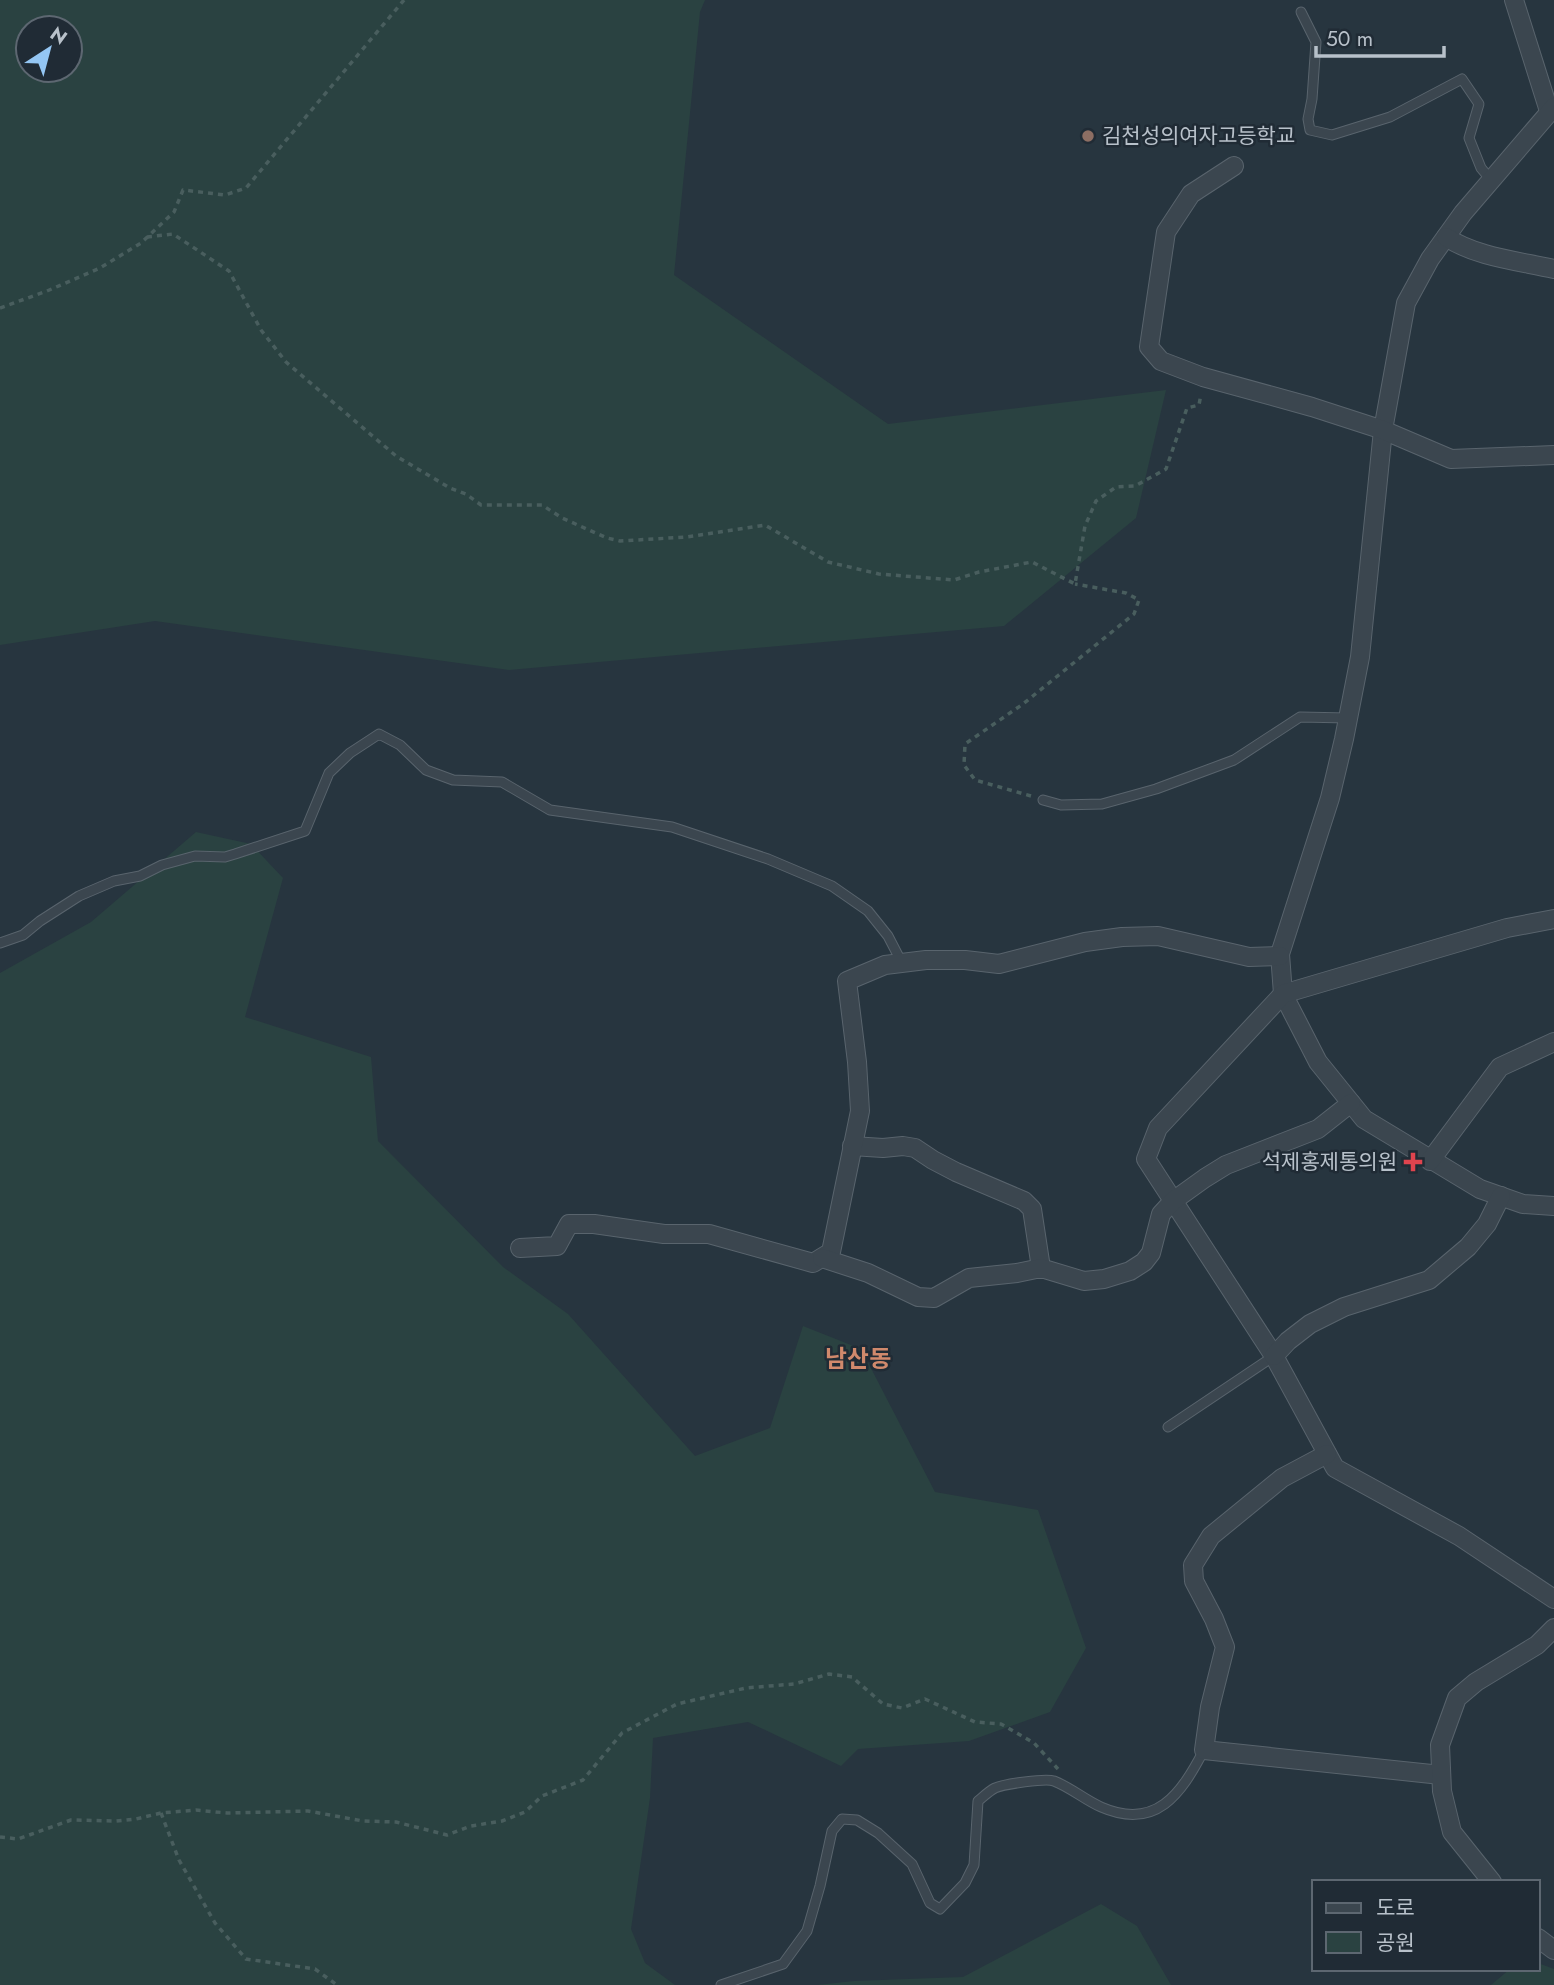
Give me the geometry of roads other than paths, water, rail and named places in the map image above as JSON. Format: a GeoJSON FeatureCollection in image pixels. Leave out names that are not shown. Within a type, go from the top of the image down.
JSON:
{"type":"FeatureCollection","features":[{"type":"Feature","properties":{"kind":"street"},"geometry":{"type":"LineString","coordinates":[[1514,0],[1552,109],[1446,237],[1430,259],[1406,303],[1383,430],[1360,656],[1330,798],[1280,955],[1283,994],[1318,1062],[1364,1119],[1480,1189],[1523,1204],[1554,1206]]}},
{"type":"Feature","properties":{"kind":"street"},"geometry":{"type":"LineString","coordinates":[[1234,166],[1191,194],[1166,232],[1149,347],[1161,361],[1203,377],[1383,430],[1451,459],[1554,455]]}},
{"type":"Feature","properties":{"kind":"street"},"geometry":{"type":"LineString","coordinates":[[1446,237],[1457,245],[1554,269]]}},
{"type":"Feature","properties":{"kind":"street"},"geometry":{"type":"LineString","coordinates":[[1554,919],[1507,928],[1283,994],[1158,1128],[1146,1159],[1274,1356],[1335,1468],[1459,1536],[1554,1599]]}},
{"type":"Feature","properties":{"kind":"street"},"geometry":{"type":"LineString","coordinates":[[520,1248],[557,1246],[569,1224],[594,1224],[664,1234],[709,1234],[813,1263],[831,1252],[860,1111],[847,981],[885,965],[965,960],[999,964],[1085,942],[1158,936],[1249,957],[1280,955]]}},
{"type":"Feature","properties":{"kind":"street"},"geometry":{"type":"LineString","coordinates":[[1430,1161],[1500,1067],[1554,1042]]}},
{"type":"Feature","properties":{"kind":"street"},"geometry":{"type":"LineString","coordinates":[[822,1258],[869,1273],[918,1297],[926,1298],[934,1298],[969,1278],[1041,1268],[1084,1281],[1104,1279],[1144,1262],[1151,1253],[1161,1214],[1173,1201],[1226,1165],[1318,1129],[1351,1103]]}},
{"type":"Feature","properties":{"kind":"street"},"geometry":{"type":"LineString","coordinates":[[852,1146],[915,1148],[956,1172],[1024,1201],[1032,1209],[1041,1268]]}},
{"type":"Feature","properties":{"kind":"street"},"geometry":{"type":"LineString","coordinates":[[1274,1356],[1288,1340],[1310,1324],[1344,1307],[1429,1280],[1468,1247],[1487,1224],[1501,1196]]}},
{"type":"Feature","properties":{"kind":"street"},"geometry":{"type":"LineString","coordinates":[[1328,1454],[1282,1478],[1211,1536],[1193,1565],[1194,1581],[1225,1647],[1210,1707],[1204,1750],[1441,1775]]}},
{"type":"Feature","properties":{"kind":"street"},"geometry":{"type":"LineString","coordinates":[[1490,1880],[1452,1832],[1442,1791],[1440,1745],[1457,1698],[1476,1682],[1536,1645],[1554,1628]]}},
{"type":"Feature","properties":{"kind":"lane"},"geometry":{"type":"LineString","coordinates":[[1301,12],[1317,42],[1308,119],[1310,130],[1332,135],[1390,117],[1462,79],[1479,104],[1469,138],[1481,168],[1491,180]]}},
{"type":"Feature","properties":{"kind":"lane"},"geometry":{"type":"LineString","coordinates":[[1043,800],[1061,805],[1102,804],[1156,789],[1234,760],[1300,717],[1348,718]]}},
{"type":"Feature","properties":{"kind":"lane"},"geometry":{"type":"LineString","coordinates":[[0,943],[23,935],[79,896],[114,881],[140,876],[163,864],[195,856],[225,857],[305,831],[329,773],[350,753],[379,734],[400,745],[426,770],[453,780],[502,782],[550,810],[673,827],[768,859],[832,886],[868,911],[888,936],[902,963]]}},
{"type":"Feature","properties":{"kind":"lane"},"geometry":{"type":"LineString","coordinates":[[1168,1426],[1274,1356]]}},
{"type":"Feature","properties":{"kind":"lane"},"geometry":{"type":"LineString","coordinates":[[721,1985],[783,1964],[807,1931],[832,1831],[842,1819],[857,1820],[878,1833],[912,1864],[930,1903],[940,1909],[965,1882],[974,1865],[978,1801],[995,1788],[1052,1779],[1100,1807],[1123,1815],[1146,1815],[1171,1798],[1187,1782],[1204,1750]]}},
{"type":"Feature","properties":{"kind":"place","name":"김천성의여자고등학교"},"geometry":{"type":"Point","coordinates":[1088,136]}},
{"type":"Feature","properties":{"kind":"place","name":"석제홍제통의원"},"geometry":{"type":"Point","coordinates":[1413,1162]}},
{"type":"Feature","properties":{"kind":"district","name":"남산동"},"geometry":{"type":"Point","coordinates":[858,1359]}}]}
